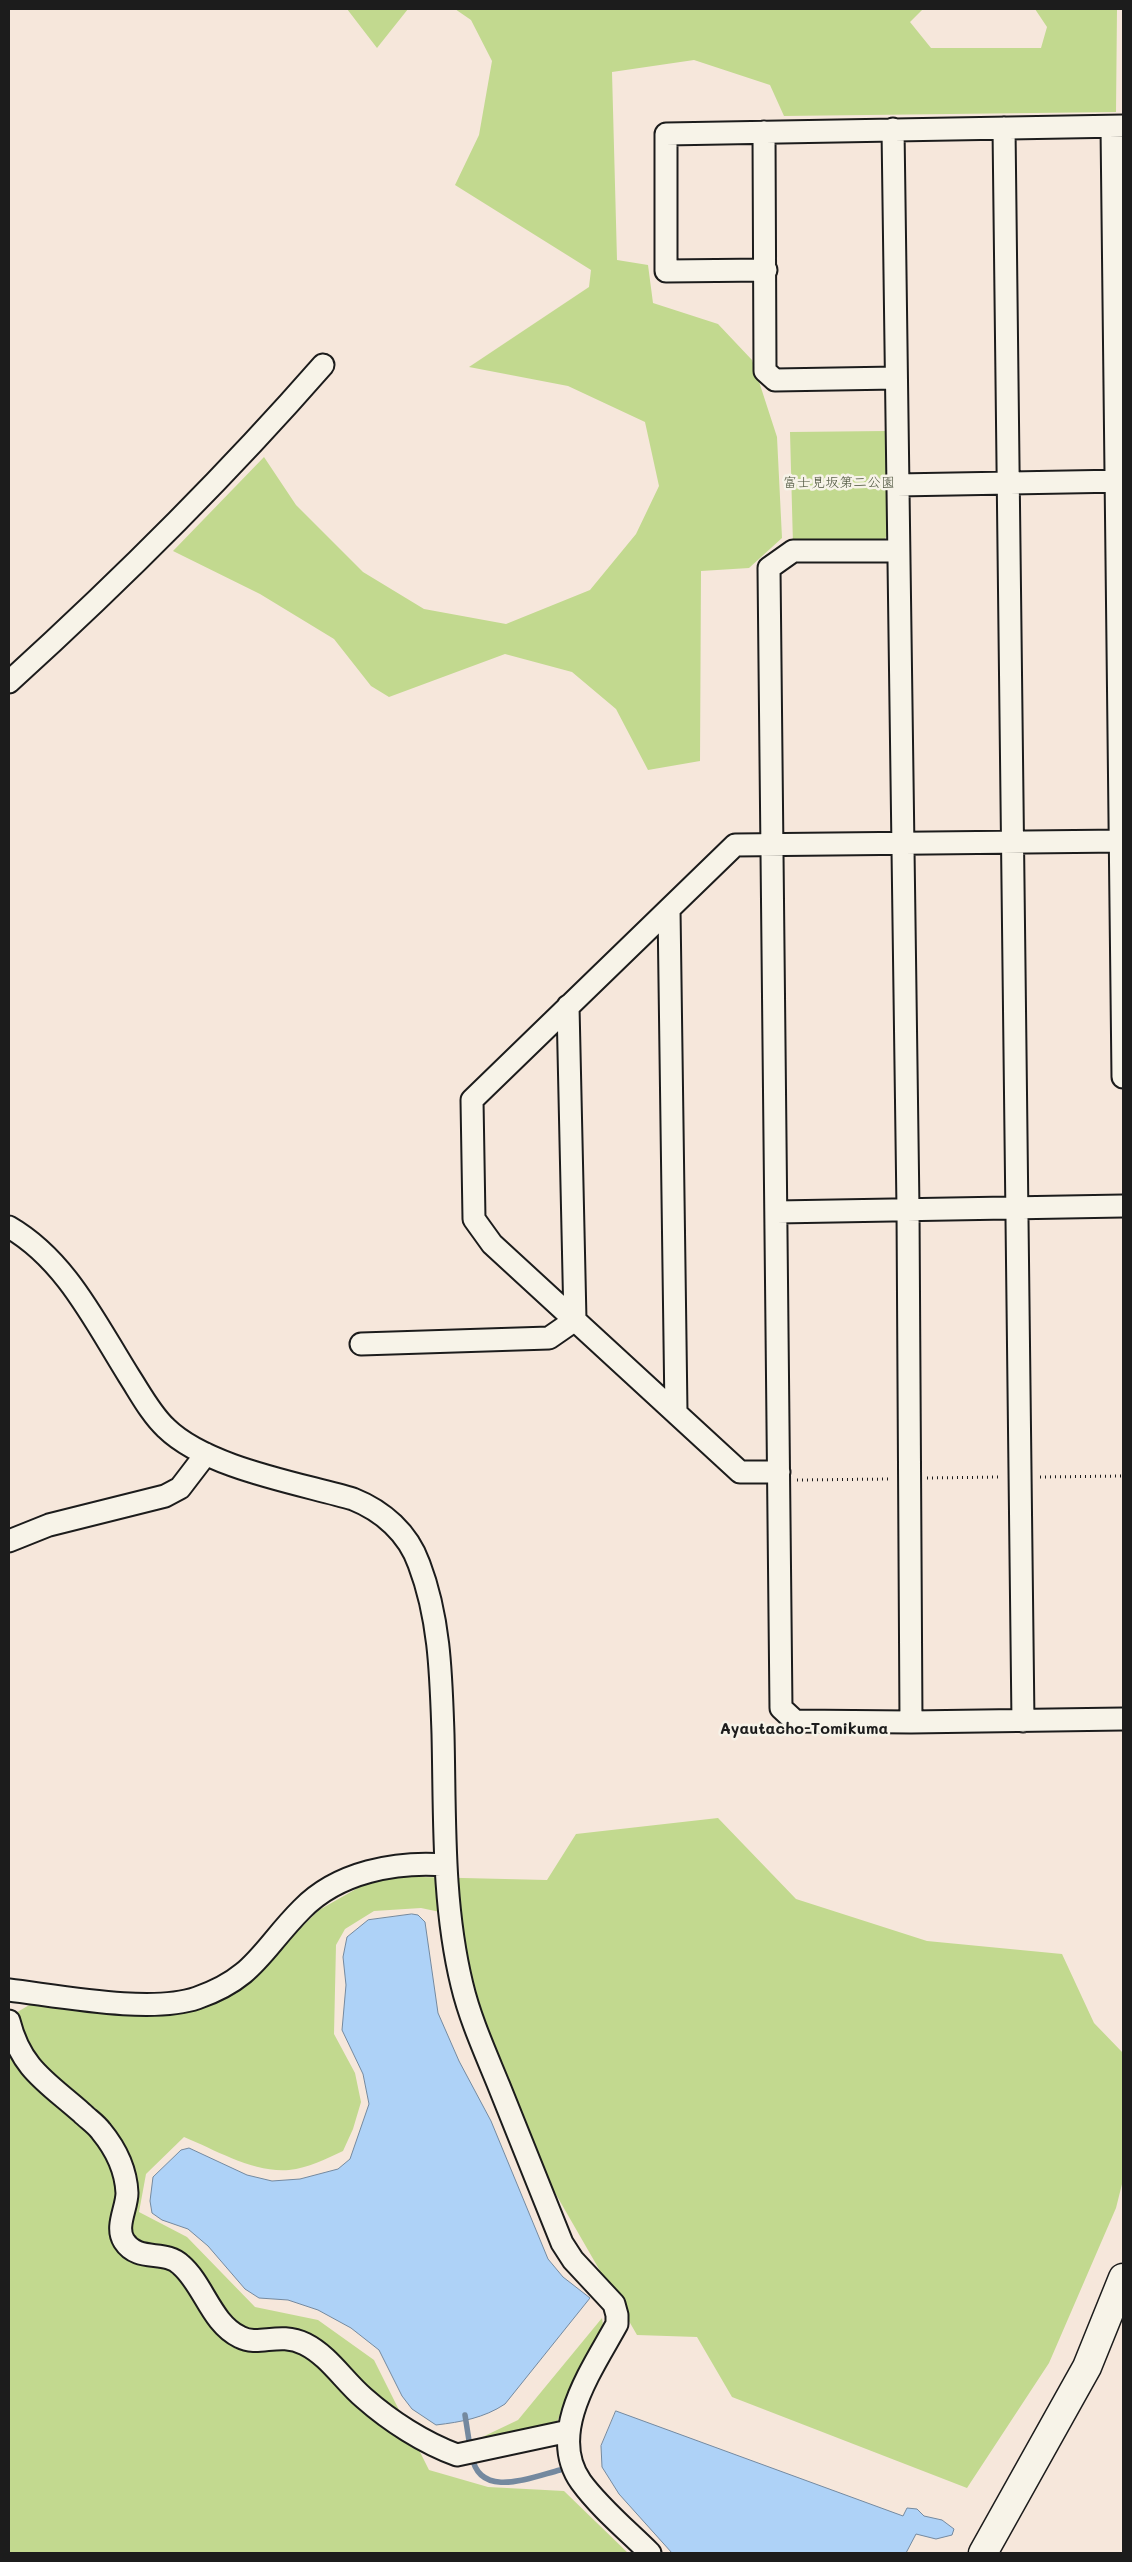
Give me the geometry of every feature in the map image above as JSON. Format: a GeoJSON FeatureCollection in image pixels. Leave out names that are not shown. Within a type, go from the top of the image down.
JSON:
{"type":"FeatureCollection","features":[{"type":"Feature","properties":{"kind":"street"},"geometry":{"type":"LineString","coordinates":[[766,270],[666,271],[666,134],[1118,127],[1123,1077]]}},
{"type":"Feature","properties":{"kind":"street"},"geometry":{"type":"LineString","coordinates":[[1004,128],[1023,1721]]}},
{"type":"Feature","properties":{"kind":"street"},"geometry":{"type":"LineString","coordinates":[[893,129],[901,843],[908,1209],[911,1722]]}},
{"type":"Feature","properties":{"kind":"street"},"geometry":{"type":"LineString","coordinates":[[764,132],[766,371],[775,380],[896,378]]}},
{"type":"Feature","properties":{"kind":"street"},"geometry":{"type":"LineString","coordinates":[[9,682],[160,537],[269,426],[323,365]]}},
{"type":"Feature","properties":{"kind":"street"},"geometry":{"type":"LineString","coordinates":[[897,485],[1120,481]]}},
{"type":"Feature","properties":{"kind":"street"},"geometry":{"type":"LineString","coordinates":[[898,551],[794,551],[769,568],[781,1708],[795,1721],[911,1722],[1123,1719]]}},
{"type":"Feature","properties":{"kind":"street"},"geometry":{"type":"LineString","coordinates":[[779,1476],[740,1472],[492,1244],[474,1219],[472,1100],[735,846],[772,844],[1121,841]]}},
{"type":"Feature","properties":{"kind":"street"},"geometry":{"type":"LineString","coordinates":[[669,909],[676,1412]]}},
{"type":"Feature","properties":{"kind":"street"},"geometry":{"type":"LineString","coordinates":[[568,1006],[575,1320]]}},
{"type":"Feature","properties":{"kind":"street"},"geometry":{"type":"LineString","coordinates":[[777,1212],[1123,1206]]}},
{"type":"Feature","properties":{"kind":"street"},"geometry":{"type":"LineString","coordinates":[[9,1227],[35,1246],[79,1293],[140,1393],[166,1428],[192,1447],[228,1464],[369,1505],[395,1525],[419,1563],[435,1619],[441,1665],[446,1865],[451,1929],[462,1986],[485,2050],[562,2242],[574,2260],[614,2304],[618,2315],[617,2324],[575,2403],[569,2431],[573,2466],[581,2482],[650,2553]]}},
{"type":"Feature","properties":{"kind":"street"},"geometry":{"type":"LineString","coordinates":[[361,1344],[549,1338],[575,1320]]}},
{"type":"Feature","properties":{"kind":"street"},"geometry":{"type":"LineString","coordinates":[[9,1541],[49,1525],[165,1496],[180,1488],[206,1454]]}},
{"type":"Feature","properties":{"kind":"street"},"geometry":{"type":"LineString","coordinates":[[9,1990],[166,2005],[195,1999],[223,1988],[248,1972],[302,1908],[330,1888],[368,1870],[422,1863],[446,1865]]}},
{"type":"Feature","properties":{"kind":"street"},"geometry":{"type":"LineString","coordinates":[[9,2021],[14,2041],[26,2062],[44,2082],[100,2129],[114,2148],[124,2175],[126,2193],[121,2228],[123,2239],[138,2254],[165,2258],[179,2263],[191,2275],[226,2327],[237,2336],[249,2342],[277,2337],[291,2338],[307,2345],[326,2360],[363,2398],[391,2419],[446,2451],[457,2455],[569,2431]]}},
{"type":"Feature","properties":{"kind":"street"},"geometry":{"type":"LineString","coordinates":[[983,2553],[1087,2367],[1123,2278]]}},
{"type":"Feature","properties":{"kind":"path"},"geometry":{"type":"LineString","coordinates":[[779,1476],[909,1478],[1123,1476]]}},
{"type":"Feature","properties":{"kind":"green space"},"geometry":{"type":"Polygon","coordinates":[[[347,9],[408,9],[377,48],[347,9]]]}},
{"type":"Feature","properties":{"kind":"green space"},"geometry":{"type":"Polygon","coordinates":[[[455,9],[923,9],[910,22],[931,48],[1041,48],[1047,27],[1035,9],[1117,9],[1116,112],[784,116],[770,85],[694,60],[612,72],[617,260],[648,265],[653,303],[718,324],[752,360],[777,437],[782,538],[749,568],[701,571],[700,761],[648,770],[616,709],[572,672],[505,654],[389,697],[371,686],[334,639],[260,594],[173,551],[264,457],[296,505],[363,572],[424,609],[506,624],[590,590],[636,534],[659,486],[645,422],[568,386],[469,367],[589,287],[591,270],[455,185],[479,135],[492,61],[471,20],[455,9]]]}},
{"type":"Feature","properties":{"kind":"green space","name":"富士見坂第二公園"},"geometry":{"type":"Polygon","coordinates":[[[886,431],[888,534],[882,543],[793,545],[790,432],[886,431]]]}},
{"type":"Feature","properties":{"kind":"green space"},"geometry":{"type":"Polygon","coordinates":[[[718,1818],[796,1899],[927,1941],[1062,1954],[1094,2023],[1123,2053],[1123,2180],[1116,2208],[1049,2363],[967,2488],[732,2397],[697,2337],[637,2335],[554,2191],[499,2062],[473,1990],[459,1916],[421,1908],[374,1911],[345,1929],[336,1945],[334,2034],[355,2073],[361,2102],[353,2129],[343,2151],[303,2167],[275,2170],[235,2160],[184,2137],[146,2174],[139,2212],[187,2237],[255,2307],[318,2320],[374,2360],[429,2470],[488,2487],[564,2491],[628,2553],[9,2553],[9,2017],[36,2001],[174,2009],[237,1991],[319,1910],[379,1876],[547,1880],[576,1834],[718,1818]]]}},
{"type":"Feature","properties":{"kind":"green space"},"geometry":{"type":"Polygon","coordinates":[[[602,2318],[604,2332],[563,2408],[553,2431],[474,2441],[518,2420],[602,2318]]]}},
{"type":"Feature","properties":{"kind":"water"},"geometry":{"type":"Polygon","coordinates":[[[412,1914],[418,1915],[425,1922],[438,2013],[459,2061],[491,2121],[548,2259],[563,2277],[590,2298],[505,2404],[489,2413],[472,2419],[436,2425],[412,2409],[402,2396],[379,2350],[351,2328],[318,2310],[288,2300],[259,2298],[245,2289],[208,2246],[188,2229],[162,2220],[152,2213],[150,2201],[153,2177],[181,2150],[189,2148],[247,2175],[272,2181],[300,2179],[338,2169],[350,2159],[369,2104],[363,2074],[342,2030],[346,1985],[343,1957],[347,1937],[368,1920],[412,1914]]]}},
{"type":"Feature","properties":{"kind":"water"},"geometry":{"type":"Polygon","coordinates":[[[616,2411],[903,2516],[907,2508],[917,2509],[924,2516],[942,2520],[954,2529],[952,2535],[936,2539],[916,2534],[906,2553],[672,2553],[619,2494],[602,2467],[601,2446],[616,2411]]]}},
{"type":"Feature","properties":{"kind":"waterway"},"geometry":{"type":"LineString","coordinates":[[465,2415],[470,2447]]}},
{"type":"Feature","properties":{"kind":"waterway"},"geometry":{"type":"LineString","coordinates":[[472,2456],[477,2470],[485,2478],[496,2482],[522,2480],[560,2470]]}},
{"type":"Feature","properties":{"kind":"district","name":"Ayautacho-Tomikuma"},"geometry":{"type":"Point","coordinates":[804,1729]}}]}
